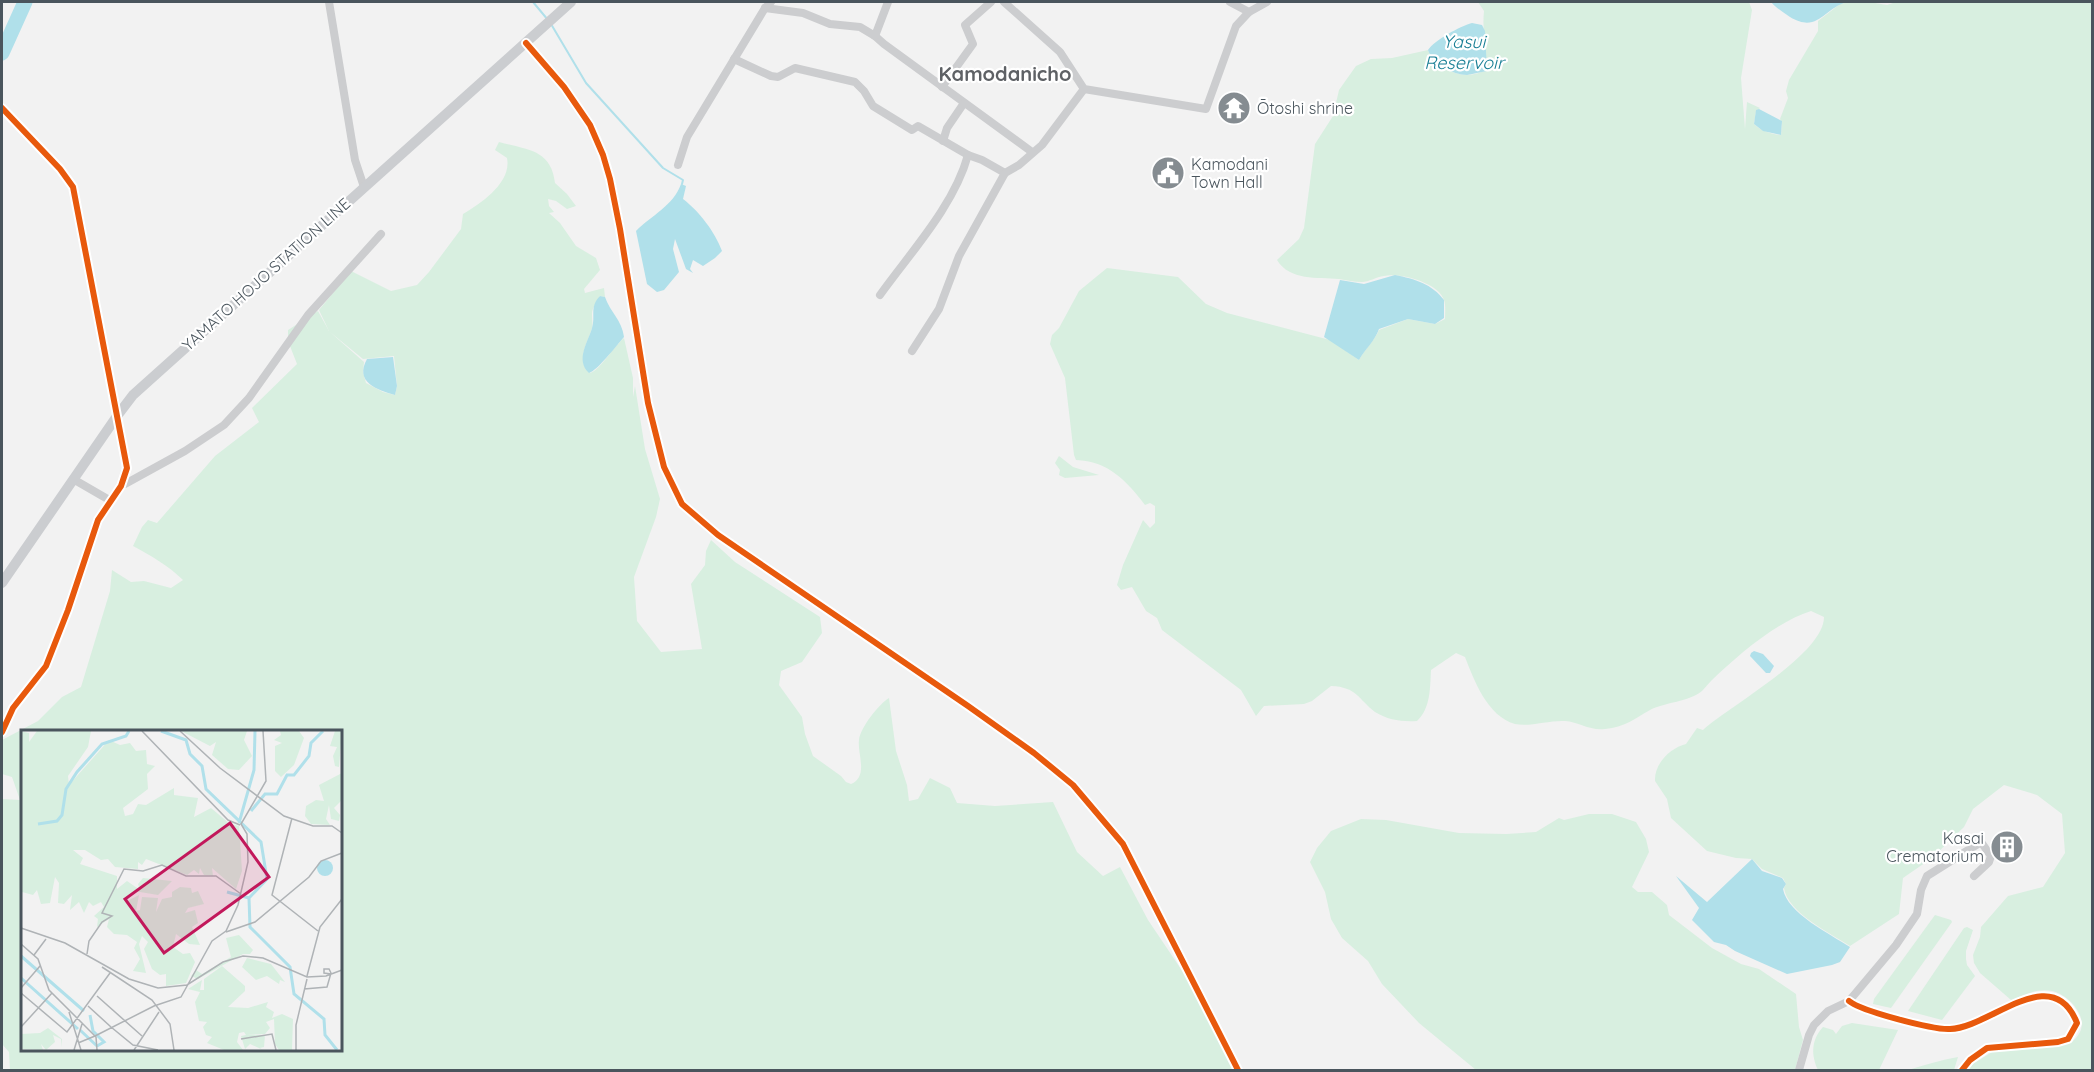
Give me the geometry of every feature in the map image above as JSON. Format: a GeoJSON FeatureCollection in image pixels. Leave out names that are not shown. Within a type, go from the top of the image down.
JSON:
{"type":"FeatureCollection","features":[{"type":"Feature","properties":{"kind":"main road","name":"YAMATO HOJO STATION LINE"},"geometry":{"type":"LineString","coordinates":[[2,583],[133,395],[571,2]]}},
{"type":"Feature","properties":{"kind":"street"},"geometry":{"type":"LineString","coordinates":[[328,2],[356,160],[364,187]]}},
{"type":"Feature","properties":{"kind":"street"},"geometry":{"type":"LineString","coordinates":[[678,165],[687,137],[765,8],[771,2]]}},
{"type":"Feature","properties":{"kind":"street"},"geometry":{"type":"LineString","coordinates":[[875,36],[888,2]]}},
{"type":"Feature","properties":{"kind":"street"},"geometry":{"type":"LineString","coordinates":[[942,87],[973,44],[964,26],[991,2]]}},
{"type":"Feature","properties":{"kind":"street"},"geometry":{"type":"LineString","coordinates":[[1004,2],[1060,52],[1084,89],[1206,110],[1236,26],[1249,12],[1267,2]]}},
{"type":"Feature","properties":{"kind":"street"},"geometry":{"type":"LineString","coordinates":[[1230,2],[1249,12]]}},
{"type":"Feature","properties":{"kind":"street"},"geometry":{"type":"LineString","coordinates":[[765,8],[803,13],[830,24],[860,27],[1032,152]]}},
{"type":"Feature","properties":{"kind":"street"},"geometry":{"type":"LineString","coordinates":[[526,43],[564,87],[590,125],[603,155],[620,229],[648,403],[664,467],[682,504],[718,535],[968,706],[1034,753],[1073,785],[1123,844],[1238,1071]]}},
{"type":"Feature","properties":{"kind":"street"},"geometry":{"type":"LineString","coordinates":[[734,59],[771,76],[778,77],[795,68],[855,82],[873,106],[912,130],[918,126],[1005,173]]}},
{"type":"Feature","properties":{"kind":"street"},"geometry":{"type":"LineString","coordinates":[[912,351],[939,309],[959,256],[1005,173],[1019,165],[1042,145],[1084,89]]}},
{"type":"Feature","properties":{"kind":"street"},"geometry":{"type":"LineString","coordinates":[[943,141],[947,128],[964,103]]}},
{"type":"Feature","properties":{"kind":"street"},"geometry":{"type":"LineString","coordinates":[[2,108],[60,169],[73,187],[127,468],[122,483],[98,520],[68,610],[46,666],[13,708],[2,732]]}},
{"type":"Feature","properties":{"kind":"street"},"geometry":{"type":"LineString","coordinates":[[879,295],[954,191],[968,155]]}},
{"type":"Feature","properties":{"kind":"street"},"geometry":{"type":"LineString","coordinates":[[122,483],[125,484],[161,465],[224,424],[249,398],[308,315],[381,234]]}},
{"type":"Feature","properties":{"kind":"street"},"geometry":{"type":"LineString","coordinates":[[73,478],[111,501]]}},
{"type":"Feature","properties":{"kind":"street"},"geometry":{"type":"LineString","coordinates":[[1799,1071],[1814,1025],[1828,1011],[1850,1001],[1896,945],[1917,914],[1921,890],[1927,876],[1981,842],[1991,856],[1989,862],[1974,876]]}},
{"type":"Feature","properties":{"kind":"street"},"geometry":{"type":"LineString","coordinates":[[1850,1001],[1872,1012],[1949,1029],[1970,1025],[2034,996],[2056,999],[2072,1009],[2077,1023],[2068,1039],[2058,1042],[1987,1048],[1970,1060],[1962,1071]]}},
{"type":"Feature","properties":{"kind":"green space"},"geometry":{"type":"Polygon","coordinates":[[[1478,2],[1749,2],[1752,10],[1741,78],[1745,129],[1747,102],[1760,108],[1756,111],[1754,124],[1766,132],[1781,135],[1780,119],[1788,98],[1786,91],[1789,80],[1818,31],[1818,21],[1840,4],[1848,2],[1887,5],[1896,2],[2092,2],[2092,1070],[1967,1070],[1968,1067],[1992,1052],[2018,1046],[2071,1043],[2082,1025],[2079,1012],[2064,996],[2052,991],[2041,990],[2011,1000],[1980,973],[1974,963],[1973,955],[1981,927],[2008,896],[2043,887],[2065,853],[2062,814],[2037,795],[2004,785],[1973,809],[1964,827],[1932,858],[1903,878],[1899,914],[1850,946],[1801,914],[1793,906],[1787,897],[1783,878],[1762,869],[1752,859],[1736,858],[1707,851],[1671,818],[1667,799],[1655,781],[1660,763],[1674,749],[1686,744],[1697,728],[1703,730],[1793,662],[1809,647],[1820,631],[1824,617],[1811,611],[1784,623],[1745,651],[1696,695],[1656,707],[1629,722],[1612,728],[1594,729],[1565,721],[1521,725],[1505,720],[1483,696],[1465,657],[1456,653],[1431,670],[1427,704],[1417,721],[1401,721],[1385,717],[1375,712],[1352,691],[1331,686],[1312,701],[1304,704],[1264,706],[1256,716],[1241,690],[1162,630],[1157,618],[1146,611],[1132,587],[1121,590],[1117,585],[1123,565],[1143,520],[1150,528],[1155,523],[1155,506],[1150,503],[1145,505],[1124,480],[1107,468],[1076,460],[1074,455],[1065,378],[1050,344],[1052,335],[1059,328],[1079,291],[1107,268],[1178,277],[1206,304],[1227,313],[1330,340],[1359,360],[1379,330],[1408,319],[1435,324],[1445,319],[1445,302],[1441,294],[1418,280],[1391,275],[1362,282],[1305,277],[1289,272],[1277,260],[1299,239],[1304,228],[1315,144],[1333,116],[1339,90],[1356,66],[1371,59],[1392,58],[1428,50],[1438,64],[1456,73],[1470,75],[1486,71],[1484,11],[1478,2]]]}},
{"type":"Feature","properties":{"kind":"green space"},"geometry":{"type":"Polygon","coordinates":[[[499,142],[543,157],[553,172],[555,183],[576,206],[567,209],[556,201],[548,199],[549,206],[554,212],[549,213],[560,223],[576,246],[596,258],[600,270],[584,289],[585,293],[604,288],[605,297],[600,296],[593,310],[592,328],[583,357],[583,363],[590,373],[624,338],[633,378],[633,397],[635,386],[645,449],[660,499],[656,517],[634,577],[637,621],[661,652],[702,649],[691,584],[705,565],[706,551],[711,540],[735,562],[820,617],[822,633],[802,662],[781,671],[779,685],[802,717],[813,756],[851,784],[860,776],[860,735],[880,705],[889,698],[896,751],[907,785],[909,801],[918,799],[930,778],[950,788],[957,803],[995,806],[1053,802],[1077,852],[1103,876],[1120,867],[1148,920],[1224,1033],[1238,1070],[10,1070],[9,1052],[2,1044],[2,799],[20,800],[12,777],[2,774],[2,740],[38,721],[62,697],[81,687],[110,591],[112,570],[131,582],[144,581],[171,588],[183,580],[166,565],[133,546],[148,520],[157,523],[215,456],[259,422],[252,408],[297,364],[288,341],[288,330],[318,311],[329,331],[319,310],[351,271],[391,291],[417,285],[461,229],[463,214],[487,198],[500,183],[505,175],[507,158],[495,150],[499,142]],[[330,332],[364,362],[363,372],[366,383],[383,392],[395,395],[397,386],[394,356],[363,359],[330,332]]]}},
{"type":"Feature","properties":{"kind":"green space"},"geometry":{"type":"Polygon","coordinates":[[[1059,456],[1073,467],[1099,475],[1065,478],[1059,475],[1060,470],[1055,463],[1059,456]]]}},
{"type":"Feature","properties":{"kind":"green space"},"geometry":{"type":"Polygon","coordinates":[[[1589,814],[1612,814],[1636,822],[1646,839],[1649,852],[1632,887],[1638,892],[1652,892],[1667,905],[1669,915],[1712,948],[1741,964],[1759,969],[1796,994],[1799,1027],[1803,1040],[1795,1070],[1476,1070],[1419,1023],[1382,984],[1368,961],[1342,938],[1331,919],[1325,892],[1310,862],[1317,848],[1331,831],[1361,819],[1386,820],[1459,833],[1506,834],[1536,832],[1559,818],[1564,820],[1589,814]]]}},
{"type":"Feature","properties":{"kind":"green space"},"geometry":{"type":"Polygon","coordinates":[[[1935,915],[1952,922],[1891,1008],[1873,1004],[1874,999],[1935,915]]]}},
{"type":"Feature","properties":{"kind":"green space"},"geometry":{"type":"Polygon","coordinates":[[[1964,928],[1973,930],[1966,951],[1966,959],[1967,965],[1975,976],[1942,1020],[1908,1011],[1964,928]]]}},
{"type":"Feature","properties":{"kind":"green space"},"geometry":{"type":"Polygon","coordinates":[[[1852,1023],[1898,1030],[1879,1070],[1818,1070],[1813,1048],[1819,1032],[1823,1027],[1833,1030],[1836,1034],[1842,1026],[1852,1023]]]}},
{"type":"Feature","properties":{"kind":"green space"},"geometry":{"type":"Polygon","coordinates":[[[1958,1057],[1954,1070],[1908,1070],[1939,1061],[1958,1057]]]}},
{"type":"Feature","properties":{"kind":"water"},"geometry":{"type":"Polygon","coordinates":[[[1771,2],[1847,2],[1807,23],[1790,17],[1771,2]]]}},
{"type":"Feature","properties":{"kind":"water","name":"Yasui Reservoir"},"geometry":{"type":"Polygon","coordinates":[[[1472,23],[1482,25],[1485,31],[1487,71],[1467,75],[1456,73],[1444,67],[1430,55],[1428,50],[1436,42],[1472,23]]]}},
{"type":"Feature","properties":{"kind":"water"},"geometry":{"type":"Polygon","coordinates":[[[1759,109],[1782,121],[1781,135],[1763,131],[1754,124],[1756,110],[1759,109]]]}},
{"type":"Feature","properties":{"kind":"water"},"geometry":{"type":"Polygon","coordinates":[[[681,184],[686,186],[683,199],[706,222],[722,251],[703,266],[693,260],[690,269],[693,273],[686,269],[675,239],[673,249],[679,272],[664,290],[657,292],[647,284],[636,231],[673,198],[681,184]]]}},
{"type":"Feature","properties":{"kind":"water"},"geometry":{"type":"Polygon","coordinates":[[[1395,275],[1416,280],[1439,294],[1444,300],[1444,318],[1435,324],[1408,319],[1379,329],[1359,360],[1324,337],[1340,280],[1364,284],[1395,275]]]}},
{"type":"Feature","properties":{"kind":"water"},"geometry":{"type":"Polygon","coordinates":[[[600,296],[605,297],[621,326],[624,337],[602,363],[589,373],[585,368],[583,357],[593,324],[595,304],[600,296]]]}},
{"type":"Feature","properties":{"kind":"water"},"geometry":{"type":"Polygon","coordinates":[[[393,357],[397,386],[395,395],[369,384],[363,374],[367,359],[393,357]]]}},
{"type":"Feature","properties":{"kind":"water"},"geometry":{"type":"Polygon","coordinates":[[[1754,651],[1763,654],[1774,666],[1770,673],[1766,673],[1750,656],[1754,651]]]}},
{"type":"Feature","properties":{"kind":"water"},"geometry":{"type":"Polygon","coordinates":[[[1752,859],[1762,871],[1782,878],[1786,884],[1783,889],[1786,898],[1792,906],[1821,929],[1850,947],[1840,962],[1787,974],[1726,945],[1714,942],[1692,920],[1699,908],[1676,876],[1707,902],[1752,859]]]}},
{"type":"Feature","properties":{"kind":"waterway"},"geometry":{"type":"LineString","coordinates":[[2,53],[25,2]]}},
{"type":"Feature","properties":{"kind":"waterway"},"geometry":{"type":"LineString","coordinates":[[533,2],[548,20]]}},
{"type":"Feature","properties":{"kind":"waterway"},"geometry":{"type":"LineString","coordinates":[[551,24],[586,83],[663,168],[683,180],[682,184]]}},
{"type":"Feature","properties":{"kind":"cycle path"},"geometry":{"type":"LineString","coordinates":[[526,43],[564,87],[590,125],[603,155],[620,229],[648,403],[664,467],[682,504],[718,535],[968,706],[1034,753],[1073,785],[1123,844],[1238,1070]]}},
{"type":"Feature","properties":{"kind":"cycle path"},"geometry":{"type":"LineString","coordinates":[[2,108],[60,169],[73,187],[127,468],[121,486],[98,520],[68,610],[46,666],[13,708],[2,732]]}},
{"type":"Feature","properties":{"kind":"cycle path"},"geometry":{"type":"LineString","coordinates":[[1849,1001],[1867,1010],[1898,1019],[1950,1029],[1966,1026],[2019,1002],[2036,997],[2052,997],[2066,1005],[2077,1023],[2068,1039],[2058,1042],[1987,1048],[1970,1060],[1962,1070]]}},
{"type":"Feature","properties":{"kind":"place","name":"Ōtoshi shrine"},"geometry":{"type":"Point","coordinates":[1234,108]}},
{"type":"Feature","properties":{"kind":"place","name":"Kamodani Town Hall"},"geometry":{"type":"Point","coordinates":[1168,173]}},
{"type":"Feature","properties":{"kind":"place","name":"Kasai Crematorium"},"geometry":{"type":"Point","coordinates":[2007,847]}},
{"type":"Feature","properties":{"kind":"district","name":"Kamodanicho"},"geometry":{"type":"Point","coordinates":[1005,73]}}]}
